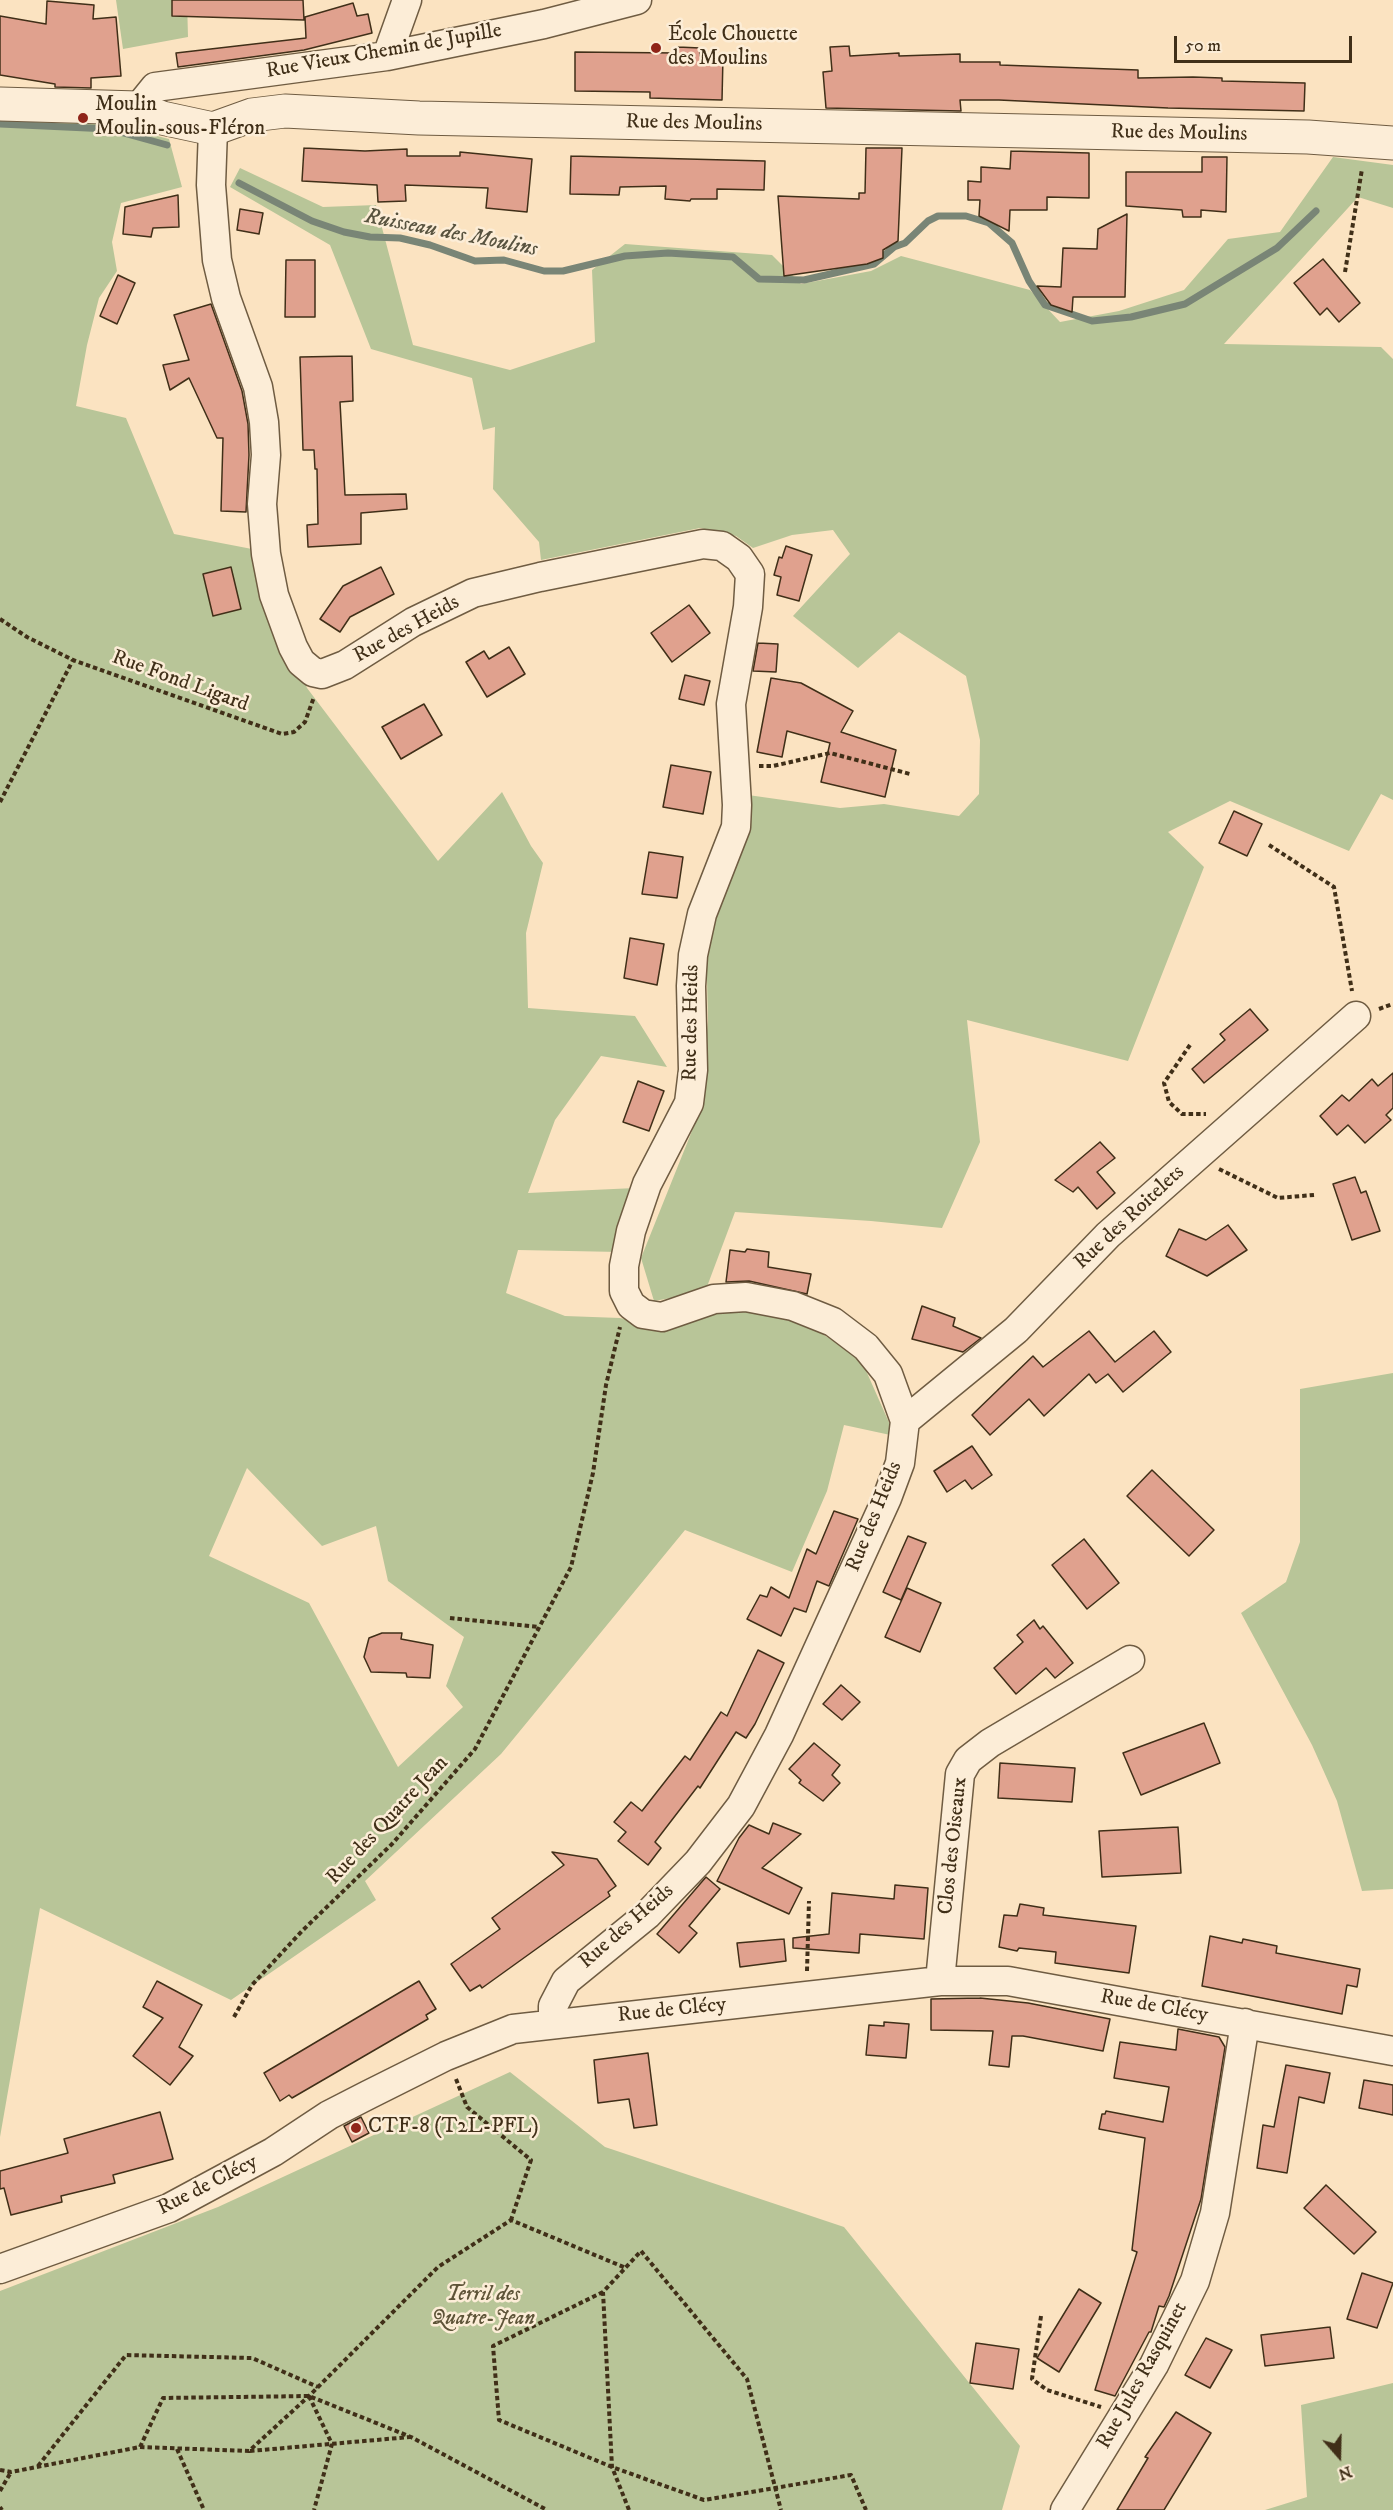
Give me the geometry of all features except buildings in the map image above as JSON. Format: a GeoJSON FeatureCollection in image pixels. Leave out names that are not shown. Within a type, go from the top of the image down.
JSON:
{"type":"FeatureCollection","features":[{"type":"Feature","properties":{"kind":"street"},"geometry":{"type":"LineString","coordinates":[[387,56],[407,0]]}},
{"type":"Feature","properties":{"kind":"street","name":"Rue Vieux Chemin de Jupille"},"geometry":{"type":"LineString","coordinates":[[138,108],[155,87],[387,56],[544,24],[637,0]]}},
{"type":"Feature","properties":{"kind":"street"},"geometry":{"type":"LineString","coordinates":[[0,104],[138,108],[162,118],[213,129],[211,184],[217,260],[226,298],[258,387],[264,422],[266,455],[262,504],[266,554],[274,596],[293,648],[301,662],[313,672],[322,674]]}},
{"type":"Feature","properties":{"kind":"street","name":"Rue des Moulins"},"geometry":{"type":"LineString","coordinates":[[213,129],[252,115],[285,111],[419,118],[1308,137],[1380,142]]}},
{"type":"Feature","properties":{"kind":"street","name":"Rue des Heids"},"geometry":{"type":"LineString","coordinates":[[322,674],[345,665],[413,622],[473,593],[703,544],[722,546],[739,558],[750,574],[748,607],[731,704],[736,827],[702,914],[693,955],[691,986],[693,1070],[689,1103],[647,1184],[631,1231],[624,1266],[624,1291],[631,1305],[643,1314],[662,1317],[714,1299],[746,1297],[793,1306],[833,1322],[866,1347],[888,1374],[905,1421],[900,1462],[887,1498],[779,1735],[741,1806],[698,1862],[647,1915],[566,1981],[553,2006],[553,2024]]}},
{"type":"Feature","properties":{"kind":"street","name":"Rue des Roitelets"},"geometry":{"type":"LineString","coordinates":[[905,1421],[1016,1330],[1108,1235],[1356,1016]]}},
{"type":"Feature","properties":{"kind":"street","name":"Clos des Oiseaux"},"geometry":{"type":"LineString","coordinates":[[940,1981],[960,1774],[968,1760],[990,1743],[1130,1660]]}},
{"type":"Feature","properties":{"kind":"street","name":"Rue de Clécy"},"geometry":{"type":"LineString","coordinates":[[0,2269],[169,2208],[273,2152],[329,2115],[446,2056],[513,2029],[940,1981],[1008,1981],[1393,2051]]}},
{"type":"Feature","properties":{"kind":"street","name":"Rue Jules Rasquinet"},"geometry":{"type":"LineString","coordinates":[[1065,2510],[1154,2365],[1195,2281],[1215,2213],[1245,2023]]}},
{"type":"Feature","properties":{"kind":"path"},"geometry":{"type":"LineString","coordinates":[[1345,272],[1380,142]]}},
{"type":"Feature","properties":{"kind":"path","name":"Rue Fond Ligard"},"geometry":{"type":"LineString","coordinates":[[0,619],[27,637],[73,660],[282,734],[294,732],[305,722],[322,674]]}},
{"type":"Feature","properties":{"kind":"path"},"geometry":{"type":"LineString","coordinates":[[0,802],[73,660]]}},
{"type":"Feature","properties":{"kind":"path"},"geometry":{"type":"LineString","coordinates":[[735,766],[773,766],[830,753],[910,774]]}},
{"type":"Feature","properties":{"kind":"path"},"geometry":{"type":"LineString","coordinates":[[1269,845],[1334,886],[1356,1016]]}},
{"type":"Feature","properties":{"kind":"path"},"geometry":{"type":"LineString","coordinates":[[1190,1045],[1164,1083],[1169,1102],[1182,1114],[1206,1114],[1214,1108]]}},
{"type":"Feature","properties":{"kind":"path"},"geometry":{"type":"LineString","coordinates":[[1196,1158],[1278,1198],[1314,1195]]}},
{"type":"Feature","properties":{"kind":"path","name":"Rue des Quatre Jean"},"geometry":{"type":"LineString","coordinates":[[234,2017],[252,1985],[302,1931],[392,1844],[476,1749],[571,1567],[593,1473],[606,1385],[617,1332],[631,1305]]}},
{"type":"Feature","properties":{"kind":"path"},"geometry":{"type":"LineString","coordinates":[[450,1618],[539,1627]]}},
{"type":"Feature","properties":{"kind":"path"},"geometry":{"type":"LineString","coordinates":[[807,1996],[808,1901]]}},
{"type":"Feature","properties":{"kind":"path"},"geometry":{"type":"LineString","coordinates":[[249,2451],[309,2396],[438,2267],[511,2220],[531,2160],[467,2108],[446,2056]]}},
{"type":"Feature","properties":{"kind":"path"},"geometry":{"type":"LineString","coordinates":[[511,2220],[626,2268]]}},
{"type":"Feature","properties":{"kind":"path"},"geometry":{"type":"LineString","coordinates":[[781,2510],[775,2487],[747,2379],[641,2252],[603,2292],[493,2346],[499,2420],[612,2467],[704,2500],[775,2487],[850,2475],[866,2510]]}},
{"type":"Feature","properties":{"kind":"path"},"geometry":{"type":"LineString","coordinates":[[603,2292],[612,2467],[629,2510]]}},
{"type":"Feature","properties":{"kind":"path"},"geometry":{"type":"LineString","coordinates":[[1041,2316],[1032,2379],[1047,2390],[1124,2414]]}},
{"type":"Feature","properties":{"kind":"path"},"geometry":{"type":"LineString","coordinates":[[38,2467],[126,2355],[252,2358],[318,2387]]}},
{"type":"Feature","properties":{"kind":"path"},"geometry":{"type":"LineString","coordinates":[[309,2396],[332,2444],[314,2510]]}},
{"type":"Feature","properties":{"kind":"path"},"geometry":{"type":"LineString","coordinates":[[141,2447],[163,2398],[309,2396],[411,2437],[547,2510]]}},
{"type":"Feature","properties":{"kind":"path"},"geometry":{"type":"LineString","coordinates":[[0,2470],[11,2472],[141,2447],[249,2451],[411,2437]]}},
{"type":"Feature","properties":{"kind":"path"},"geometry":{"type":"LineString","coordinates":[[177,2449],[204,2510]]}},
{"type":"Feature","properties":{"kind":"path"},"geometry":{"type":"LineString","coordinates":[[0,2491],[11,2472]]}},
{"type":"Feature","properties":{"kind":"green space"},"geometry":{"type":"Polygon","coordinates":[[[116,0],[187,0],[188,37],[123,49],[116,0]]]}},
{"type":"Feature","properties":{"kind":"green space"},"geometry":{"type":"Polygon","coordinates":[[[0,119],[106,123],[169,139],[182,187],[121,203],[112,242],[117,271],[99,298],[87,345],[76,406],[126,418],[174,534],[252,549],[307,688],[438,861],[502,792],[531,846],[543,863],[526,933],[528,1008],[635,1016],[667,1067],[601,1056],[555,1120],[528,1193],[635,1188],[620,1252],[518,1250],[506,1293],[565,1316],[620,1318],[660,1327],[707,1307],[791,1315],[860,1357],[895,1436],[844,1425],[827,1491],[792,1572],[685,1530],[501,1754],[365,1881],[376,1900],[231,2000],[40,1908],[0,2137],[0,119]],[[247,1468],[209,1556],[309,1603],[398,1767],[463,1707],[446,1686],[464,1637],[388,1581],[376,1526],[322,1546],[247,1468]]]}},
{"type":"Feature","properties":{"kind":"green space"},"geometry":{"type":"Polygon","coordinates":[[[1333,157],[1393,165],[1393,208],[1358,197],[1224,344],[1381,347],[1393,359],[1393,800],[1381,794],[1349,851],[1230,801],[1168,832],[1204,867],[1128,1061],[967,1020],[980,1142],[942,1228],[735,1212],[705,1292],[654,1301],[641,1258],[700,1111],[708,1021],[706,940],[748,795],[840,808],[884,804],[959,816],[979,794],[980,740],[966,676],[899,632],[858,668],[793,616],[850,554],[833,530],[792,535],[753,548],[736,536],[700,528],[541,560],[539,542],[493,489],[495,427],[483,430],[472,378],[371,349],[330,245],[230,187],[240,168],[323,207],[376,205],[413,345],[510,370],[595,342],[592,270],[625,244],[772,255],[801,284],[871,271],[901,256],[1030,290],[1060,322],[1119,311],[1184,290],[1228,239],[1280,232],[1333,157]]]}},
{"type":"Feature","properties":{"kind":"green space"},"geometry":{"type":"Polygon","coordinates":[[[1393,1373],[1393,1889],[1362,1891],[1337,1801],[1312,1745],[1241,1613],[1286,1582],[1300,1542],[1300,1389],[1393,1373]]]}},
{"type":"Feature","properties":{"kind":"green space","name":"Terril des Quatre-Jean"},"geometry":{"type":"Polygon","coordinates":[[[510,2072],[605,2147],[844,2227],[1020,2446],[1002,2510],[0,2510],[0,2291],[218,2207],[510,2072]]]}},
{"type":"Feature","properties":{"kind":"green space"},"geometry":{"type":"Polygon","coordinates":[[[1393,2383],[1393,2510],[1265,2510],[1307,2497],[1301,2405],[1393,2383]]]}},
{"type":"Feature","properties":{"kind":"waterway","name":"Ruisseau des Moulins"},"geometry":{"type":"LineString","coordinates":[[0,124],[109,129],[167,145]]}},
{"type":"Feature","properties":{"kind":"waterway","name":"Ruisseau des Moulins"},"geometry":{"type":"LineString","coordinates":[[239,183],[312,221],[344,232],[370,237],[400,238],[430,245],[475,261],[504,260],[544,271],[563,271],[625,256],[668,253],[733,257],[759,279],[804,280],[874,264],[894,247],[905,243],[928,221],[938,216],[966,216],[989,223],[1012,243],[1029,281],[1045,305],[1092,321],[1131,317],[1185,304],[1277,248],[1316,211]]}},
{"type":"Feature","properties":{"kind":"place","name":"École Chouette des Moulins"},"geometry":{"type":"Point","coordinates":[656,48]}},
{"type":"Feature","properties":{"kind":"place","name":"Moulin Moulin-sous-Fléron"},"geometry":{"type":"Point","coordinates":[83,118]}},
{"type":"Feature","properties":{"kind":"place","name":"CTF-8 (T2L-PFL)"},"geometry":{"type":"Point","coordinates":[356,2128]}}]}
